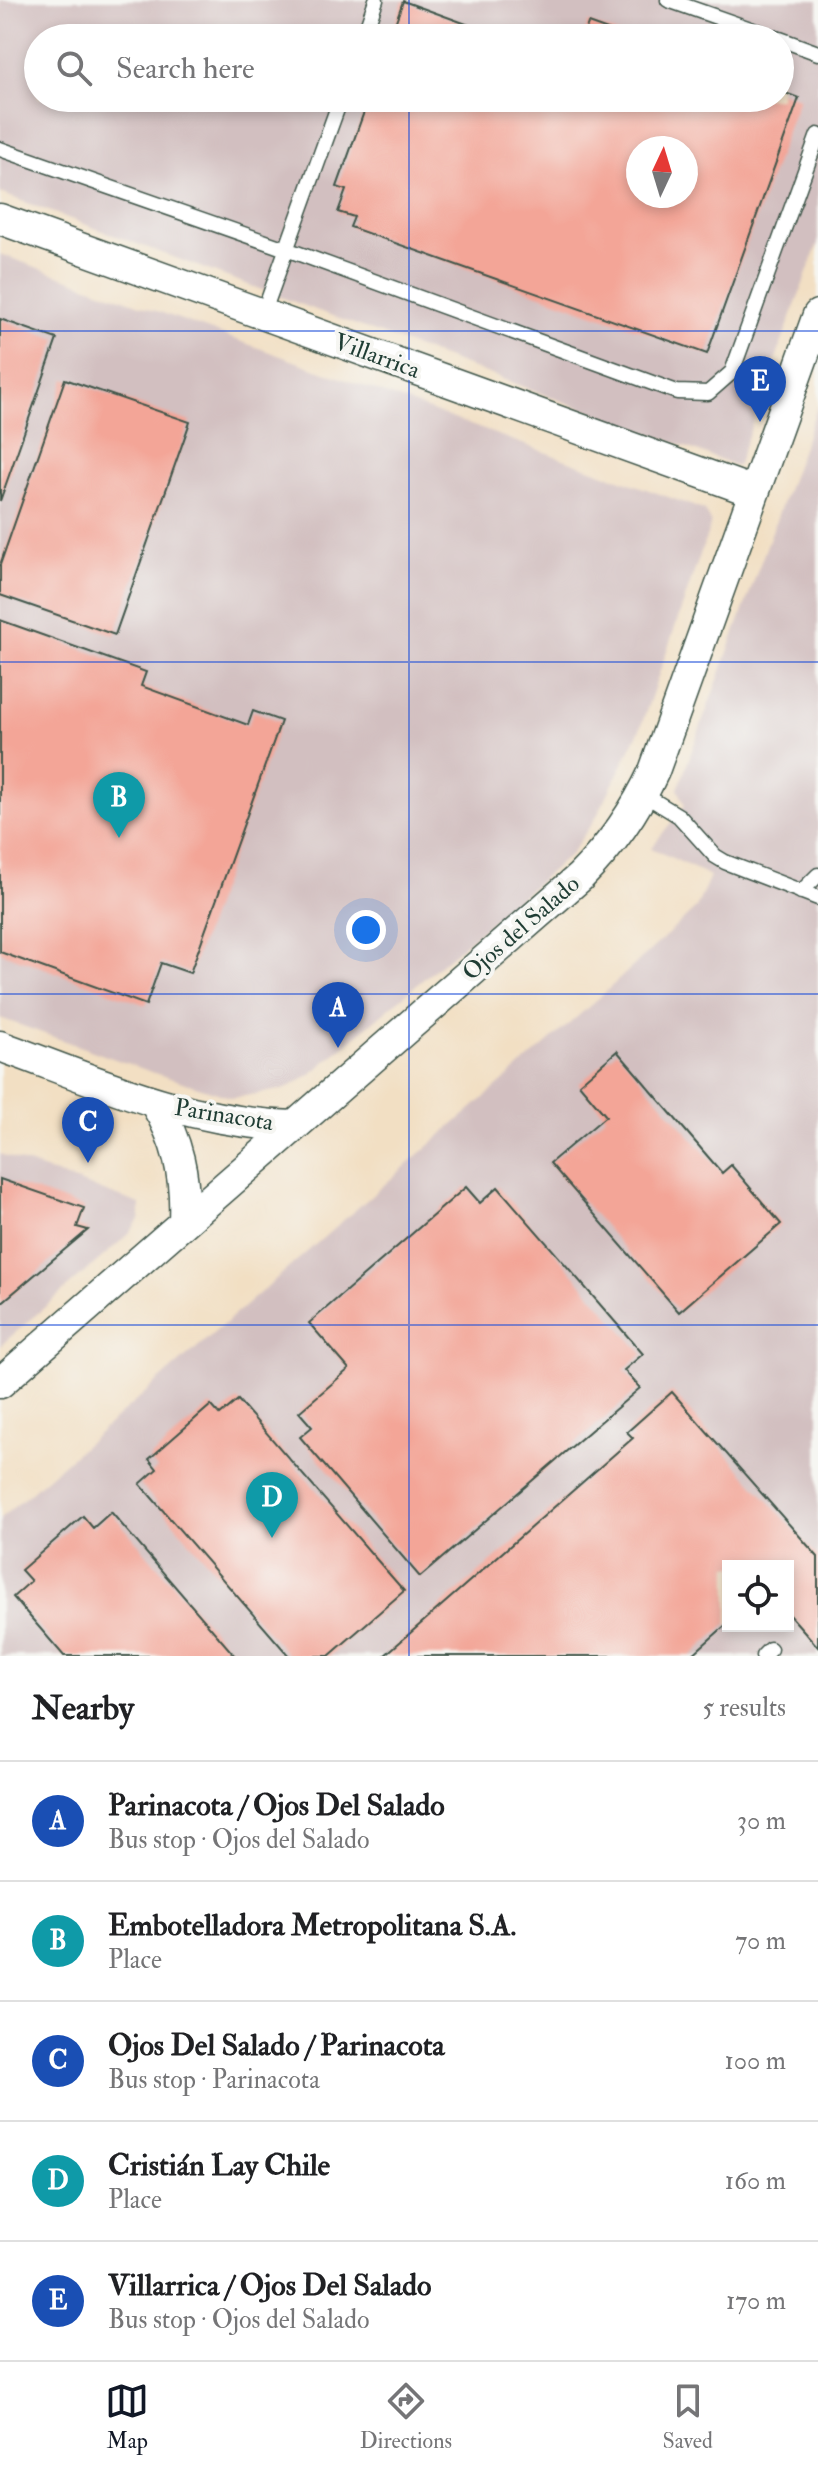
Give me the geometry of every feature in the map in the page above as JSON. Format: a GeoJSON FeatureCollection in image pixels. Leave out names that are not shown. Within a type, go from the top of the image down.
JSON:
{"type":"FeatureCollection","features":[{"type":"Feature","properties":{"kind":"street","name":"Villarrica"},"geometry":{"type":"LineString","coordinates":[[0,219],[754,492]]}},
{"type":"Feature","properties":{"kind":"street","name":"Ojos del Salado"},"geometry":{"type":"LineString","coordinates":[[0,1383],[580,877],[616,838],[654,771],[818,315]]}},
{"type":"Feature","properties":{"kind":"street","name":"Parinacota"},"geometry":{"type":"LineString","coordinates":[[0,1046],[155,1103],[222,1120],[294,1126]]}},
{"type":"Feature","properties":{"kind":"street","name":"Parinacota"},"geometry":{"type":"LineString","coordinates":[[155,1103],[170,1130],[180,1159],[184,1221]]}},
{"type":"Feature","properties":{"kind":"lane"},"geometry":{"type":"LineString","coordinates":[[368,24],[376,0]]}},
{"type":"Feature","properties":{"kind":"lane"},"geometry":{"type":"LineString","coordinates":[[668,0],[736,24]]}},
{"type":"Feature","properties":{"kind":"lane"},"geometry":{"type":"LineString","coordinates":[[794,45],[818,53]]}},
{"type":"Feature","properties":{"kind":"lane"},"geometry":{"type":"LineString","coordinates":[[263,314],[336,112]]}},
{"type":"Feature","properties":{"kind":"lane"},"geometry":{"type":"LineString","coordinates":[[0,149],[286,249],[677,392],[708,393],[732,372],[818,135]]}},
{"type":"Feature","properties":{"kind":"lane"},"geometry":{"type":"LineString","coordinates":[[643,794],[679,816],[715,856],[725,862],[818,898]]}},
{"type":"Feature","properties":{"kind":"lane"},"geometry":{"type":"LineString","coordinates":[[801,892],[818,875]]}},
{"type":"Feature","properties":{"kind":"shaded area"},"geometry":{"type":"Polygon","coordinates":[[[0,0],[818,0],[818,243],[737,466],[0,193],[0,0]]]}},
{"type":"Feature","properties":{"kind":"shaded area"},"geometry":{"type":"Polygon","coordinates":[[[0,254],[704,510],[711,523],[640,729],[597,816],[570,855],[311,1074],[286,1089],[233,1098],[0,1018],[0,254]]]}},
{"type":"Feature","properties":{"kind":"shaded area"},"geometry":{"type":"Polygon","coordinates":[[[818,405],[818,1656],[0,1656],[0,1519],[600,997],[696,908],[710,876],[651,848],[685,805],[678,789],[818,405]]]}},
{"type":"Feature","properties":{"kind":"shaded area"},"geometry":{"type":"Polygon","coordinates":[[[0,1154],[140,1204],[140,1218],[129,1234],[0,1346],[0,1154]]]}},
{"type":"Feature","properties":{"kind":"building"},"geometry":{"type":"Polygon","coordinates":[[[403,1],[466,24],[395,24],[403,1]]]}},
{"type":"Feature","properties":{"kind":"building"},"geometry":{"type":"Polygon","coordinates":[[[364,112],[794,112],[707,354],[350,227],[354,217],[338,212],[346,190],[337,187],[364,112]]]}},
{"type":"Feature","properties":{"kind":"building"},"geometry":{"type":"Polygon","coordinates":[[[0,319],[57,339],[0,501],[0,319]]]}},
{"type":"Feature","properties":{"kind":"building"},"geometry":{"type":"Polygon","coordinates":[[[65,379],[190,422],[115,635],[0,595],[0,565],[65,379]]]}},
{"type":"Feature","properties":{"kind":"building"},"geometry":{"type":"Polygon","coordinates":[[[0,620],[146,672],[141,686],[248,725],[253,711],[281,721],[190,973],[161,963],[146,1005],[0,952],[0,620]]]}},
{"type":"Feature","properties":{"kind":"building"},"geometry":{"type":"Polygon","coordinates":[[[617,1051],[722,1173],[731,1165],[781,1224],[679,1312],[550,1163],[606,1116],[579,1084],[617,1051]]]}},
{"type":"Feature","properties":{"kind":"building"},"geometry":{"type":"Polygon","coordinates":[[[0,1179],[84,1208],[77,1227],[88,1230],[0,1304],[0,1179]]]}},
{"type":"Feature","properties":{"kind":"building"},"geometry":{"type":"Polygon","coordinates":[[[466,1187],[480,1203],[498,1187],[643,1354],[624,1370],[640,1388],[420,1577],[300,1437],[312,1427],[299,1412],[349,1369],[309,1323],[466,1187]]]}},
{"type":"Feature","properties":{"kind":"building"},"geometry":{"type":"Polygon","coordinates":[[[672,1392],[818,1557],[818,1647],[794,1620],[794,1560],[722,1560],[722,1628],[691,1656],[384,1656],[633,1438],[627,1432],[672,1392]]]}},
{"type":"Feature","properties":{"kind":"building"},"geometry":{"type":"Polygon","coordinates":[[[238,1400],[404,1591],[329,1656],[289,1656],[140,1484],[157,1469],[149,1459],[211,1405],[220,1415],[238,1400]]]}},
{"type":"Feature","properties":{"kind":"building"},"geometry":{"type":"Polygon","coordinates":[[[111,1512],[235,1656],[64,1656],[13,1597],[31,1581],[21,1570],[83,1516],[93,1528],[111,1512]]]}},
{"type":"Feature","properties":{"kind":"place","name":"Villarrica / Ojos Del Salado"},"geometry":{"type":"Point","coordinates":[760,422]}},
{"type":"Feature","properties":{"kind":"place","name":"Embotelladora Metropolitana S.A."},"geometry":{"type":"Point","coordinates":[119,838]}},
{"type":"Feature","properties":{"kind":"place","name":"Parinacota / Ojos Del Salado"},"geometry":{"type":"Point","coordinates":[338,1048]}},
{"type":"Feature","properties":{"kind":"place","name":"Ojos Del Salado / Parinacota"},"geometry":{"type":"Point","coordinates":[88,1163]}},
{"type":"Feature","properties":{"kind":"place","name":"Cristián Lay Chile"},"geometry":{"type":"Point","coordinates":[272,1538]}}]}
